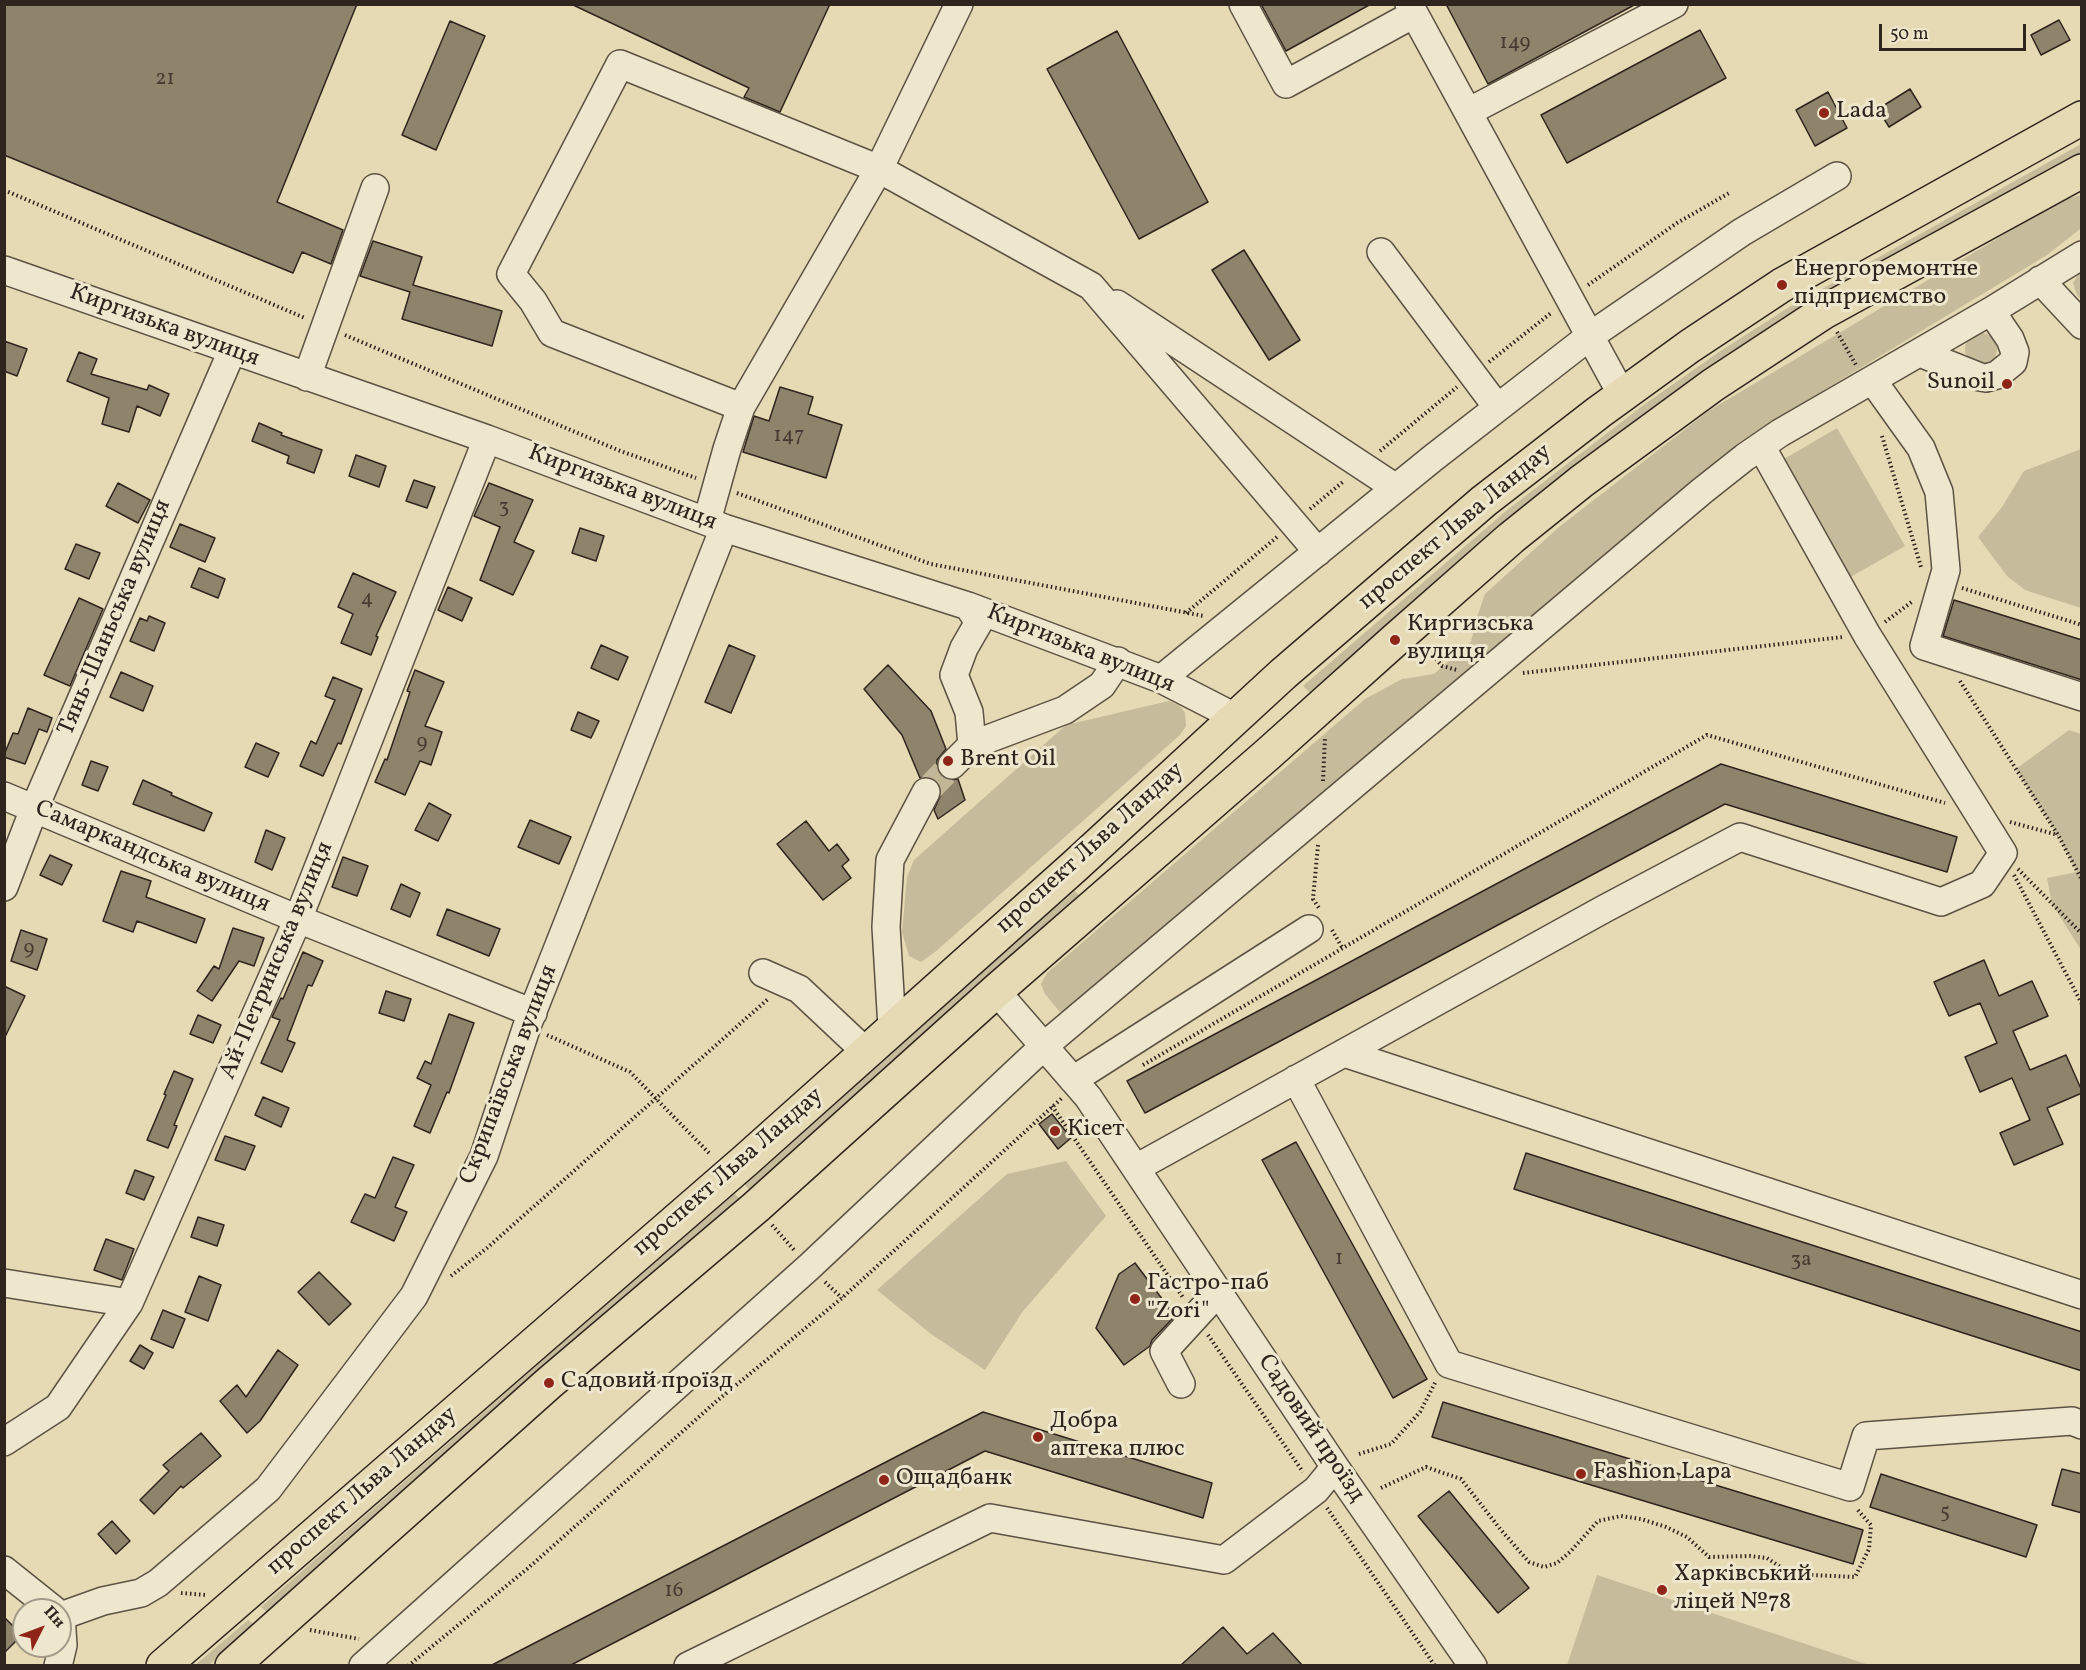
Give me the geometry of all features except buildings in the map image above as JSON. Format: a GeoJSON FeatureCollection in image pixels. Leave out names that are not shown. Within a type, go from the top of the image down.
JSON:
{"type":"FeatureCollection","features":[{"type":"Feature","properties":{"kind":"main road","name":"проспект Льва Ландау"},"geometry":{"type":"LineString","coordinates":[[163,1665],[705,1196],[1076,865],[1235,717],[1484,501],[1622,395],[1690,346],[1782,285],[2082,118]]}},
{"type":"Feature","properties":{"kind":"main road","name":"проспект Льва Ландау"},"geometry":{"type":"LineString","coordinates":[[232,1665],[549,1383],[756,1207],[996,991],[1106,897],[1511,538],[1582,481],[1747,361],[1824,312],[2082,171]]}},
{"type":"Feature","properties":{"kind":"main road"},"geometry":{"type":"LineString","coordinates":[[1235,717],[1268,754]]}},
{"type":"Feature","properties":{"kind":"main road"},"geometry":{"type":"LineString","coordinates":[[1076,865],[1106,897]]}},
{"type":"Feature","properties":{"kind":"street","name":"Скрипаївська вулиця"},"geometry":{"type":"LineString","coordinates":[[72,1609],[141,1593],[158,1583],[268,1489],[414,1296],[484,1156],[530,1020],[716,524],[716,485],[741,407],[879,169],[959,4]]}},
{"type":"Feature","properties":{"kind":"street"},"geometry":{"type":"LineString","coordinates":[[1243,4],[1286,84],[1412,9],[1622,395]]}},
{"type":"Feature","properties":{"kind":"street"},"geometry":{"type":"LineString","coordinates":[[1468,112],[1674,4]]}},
{"type":"Feature","properties":{"kind":"street"},"geometry":{"type":"LineString","coordinates":[[741,407],[552,333],[533,301],[511,274],[620,64],[879,169],[1091,286],[1396,488]]}},
{"type":"Feature","properties":{"kind":"street"},"geometry":{"type":"LineString","coordinates":[[1161,679],[1497,407],[1590,336],[1742,232],[1837,176]]}},
{"type":"Feature","properties":{"kind":"street"},"geometry":{"type":"LineString","coordinates":[[307,377],[375,188]]}},
{"type":"Feature","properties":{"kind":"street"},"geometry":{"type":"LineString","coordinates":[[1381,252],[1497,407]]}},
{"type":"Feature","properties":{"kind":"street"},"geometry":{"type":"LineString","coordinates":[[363,1665],[809,1266],[1044,1046],[1663,524],[1761,446],[2082,255]]}},
{"type":"Feature","properties":{"kind":"street","name":"Киргизька вулиця"},"geometry":{"type":"LineString","coordinates":[[4,270],[487,439],[716,524],[968,606],[1118,661],[1161,679],[1235,717]]}},
{"type":"Feature","properties":{"kind":"street"},"geometry":{"type":"LineString","coordinates":[[2040,280],[2082,325]]}},
{"type":"Feature","properties":{"kind":"street"},"geometry":{"type":"LineString","coordinates":[[1091,286],[1318,552]]}},
{"type":"Feature","properties":{"kind":"street"},"geometry":{"type":"LineString","coordinates":[[1920,353],[1980,377],[1997,375],[2013,362],[2014,352],[2010,339],[1991,311]]}},
{"type":"Feature","properties":{"kind":"street","name":"Тянь-Шаньська вулиця"},"geometry":{"type":"LineString","coordinates":[[4,887],[34,809],[232,351]]}},
{"type":"Feature","properties":{"kind":"street"},"geometry":{"type":"LineString","coordinates":[[1870,382],[1921,448],[1938,492],[1946,570],[1932,575],[1924,646],[2082,697]]}},
{"type":"Feature","properties":{"kind":"street","name":"Ай-Петринська вулиця"},"geometry":{"type":"LineString","coordinates":[[4,1443],[58,1407],[129,1303],[298,919],[487,439]]}},
{"type":"Feature","properties":{"kind":"street"},"geometry":{"type":"LineString","coordinates":[[1136,1168],[1604,909],[1740,837],[1941,902],[1982,884],[2003,853],[1868,635],[1761,446]]}},
{"type":"Feature","properties":{"kind":"street"},"geometry":{"type":"LineString","coordinates":[[968,606],[979,622],[964,648],[954,675],[969,712],[972,745]]}},
{"type":"Feature","properties":{"kind":"street"},"geometry":{"type":"LineString","coordinates":[[952,765],[972,745],[1065,710],[1102,685],[1118,661]]}},
{"type":"Feature","properties":{"kind":"street"},"geometry":{"type":"LineString","coordinates":[[892,1028],[886,927],[890,860],[926,792]]}},
{"type":"Feature","properties":{"kind":"street","name":"Самаркандська вулиця"},"geometry":{"type":"LineString","coordinates":[[4,796],[298,919],[530,1020]]}},
{"type":"Feature","properties":{"kind":"street"},"geometry":{"type":"LineString","coordinates":[[1076,1083],[1309,929]]}},
{"type":"Feature","properties":{"kind":"street"},"geometry":{"type":"LineString","coordinates":[[775,978],[799,989],[866,1052]]}},
{"type":"Feature","properties":{"kind":"street","name":"Садовий проїзд"},"geometry":{"type":"LineString","coordinates":[[996,991],[1076,1083],[1219,1291],[1335,1467],[1473,1665]]}},
{"type":"Feature","properties":{"kind":"street"},"geometry":{"type":"LineString","coordinates":[[1344,1053],[2082,1295]]}},
{"type":"Feature","properties":{"kind":"street"},"geometry":{"type":"LineString","coordinates":[[1296,1079],[1449,1364],[1850,1487],[1866,1436],[2072,1421],[2082,1425]]}},
{"type":"Feature","properties":{"kind":"street"},"geometry":{"type":"LineString","coordinates":[[4,1283],[129,1303]]}},
{"type":"Feature","properties":{"kind":"street"},"geometry":{"type":"LineString","coordinates":[[1180,1384],[1164,1351],[1219,1291]]}},
{"type":"Feature","properties":{"kind":"street"},"geometry":{"type":"LineString","coordinates":[[688,1665],[990,1518],[1224,1560],[1316,1490],[1335,1467]]}},
{"type":"Feature","properties":{"kind":"street"},"geometry":{"type":"LineString","coordinates":[[4,1570],[39,1598]]}},
{"type":"Feature","properties":{"kind":"path"},"geometry":{"type":"LineString","coordinates":[[4,190],[618,450],[931,564],[1232,622]]}},
{"type":"Feature","properties":{"kind":"path"},"geometry":{"type":"LineString","coordinates":[[1186,613],[1473,374],[1569,299],[1677,223],[1731,192]]}},
{"type":"Feature","properties":{"kind":"path"},"geometry":{"type":"LineString","coordinates":[[1836,331],[1870,382]]}},
{"type":"Feature","properties":{"kind":"path"},"geometry":{"type":"LineString","coordinates":[[1482,678],[1868,635],[1928,590],[1932,575],[1880,430]]}},
{"type":"Feature","properties":{"kind":"path"},"geometry":{"type":"LineString","coordinates":[[1932,575],[2082,625]]}},
{"type":"Feature","properties":{"kind":"path"},"geometry":{"type":"LineString","coordinates":[[1941,652],[2058,835],[2080,872],[2082,880]]}},
{"type":"Feature","properties":{"kind":"path"},"geometry":{"type":"LineString","coordinates":[[1139,1068],[1707,735],[2058,835]]}},
{"type":"Feature","properties":{"kind":"path"},"geometry":{"type":"LineString","coordinates":[[2003,853],[2082,934]]}},
{"type":"Feature","properties":{"kind":"path"},"geometry":{"type":"LineString","coordinates":[[2003,853],[2042,932],[2082,1004]]}},
{"type":"Feature","properties":{"kind":"path"},"geometry":{"type":"LineString","coordinates":[[442,1282],[487,1248],[656,1099],[775,978]]}},
{"type":"Feature","properties":{"kind":"path"},"geometry":{"type":"LineString","coordinates":[[530,1020],[630,1072],[709,1153]]}},
{"type":"Feature","properties":{"kind":"path"},"geometry":{"type":"LineString","coordinates":[[408,1665],[527,1569],[718,1400],[842,1298],[1076,1083]]}},
{"type":"Feature","properties":{"kind":"path"},"geometry":{"type":"LineString","coordinates":[[1052,1106],[1435,1665]]}},
{"type":"Feature","properties":{"kind":"path"},"geometry":{"type":"LineString","coordinates":[[1359,1454],[1391,1444],[1405,1431],[1420,1412],[1439,1376],[1449,1364]]}},
{"type":"Feature","properties":{"kind":"path"},"geometry":{"type":"LineString","coordinates":[[1381,1488],[1426,1467],[1461,1479],[1529,1562],[1544,1567],[1557,1563],[1570,1552],[1598,1521],[1621,1516],[1641,1519],[1666,1527],[1687,1537],[1709,1557],[1767,1558],[1791,1574],[1855,1578],[1869,1549],[1871,1525],[1855,1508],[1850,1487]]}},
{"type":"Feature","properties":{"kind":"path"},"geometry":{"type":"LineString","coordinates":[[302,1632],[312,1630],[386,1645]]}},
{"type":"Feature","properties":{"kind":"shaded area"},"geometry":{"type":"Polygon","coordinates":[[[2081,144],[2081,154],[1826,297],[1822,289],[2081,144]]]}},
{"type":"Feature","properties":{"kind":"shaded area"},"geometry":{"type":"Polygon","coordinates":[[[2081,195],[2080,229],[2047,255],[1771,422],[1729,453],[1491,650],[1073,1015],[1059,1011],[1045,994],[1041,984],[1047,973],[1365,699],[1402,679],[1434,674],[1471,642],[1485,594],[1559,527],[1710,410],[2062,200],[2081,195]]]}},
{"type":"Feature","properties":{"kind":"shaded area"},"geometry":{"type":"Polygon","coordinates":[[[2081,270],[2081,299],[2073,283],[2081,270]]]}},
{"type":"Feature","properties":{"kind":"shaded area"},"geometry":{"type":"Polygon","coordinates":[[[1805,297],[1812,307],[1311,694],[1303,686],[1506,511],[1645,404],[1719,352],[1805,297]]]}},
{"type":"Feature","properties":{"kind":"shaded area"},"geometry":{"type":"Polygon","coordinates":[[[1981,333],[1992,338],[1997,349],[1992,360],[1981,365],[1970,360],[1965,349],[1970,338],[1981,333]]]}},
{"type":"Feature","properties":{"kind":"shaded area"},"geometry":{"type":"Polygon","coordinates":[[[1837,428],[1905,546],[1847,579],[1779,462],[1837,428]]]}},
{"type":"Feature","properties":{"kind":"shaded area"},"geometry":{"type":"Polygon","coordinates":[[[2081,449],[2081,608],[2025,590],[2007,576],[1978,537],[2002,507],[2024,471],[2081,449]]]}},
{"type":"Feature","properties":{"kind":"shaded area"},"geometry":{"type":"Polygon","coordinates":[[[1169,701],[1180,706],[1185,713],[1186,726],[1180,735],[935,952],[921,962],[909,956],[902,932],[907,877],[914,860],[1066,725],[1169,701]]]}},
{"type":"Feature","properties":{"kind":"shaded area"},"geometry":{"type":"Polygon","coordinates":[[[2069,730],[2081,734],[2081,950],[2052,904],[2047,878],[2077,872],[2058,835],[2016,769],[2069,730]]]}},
{"type":"Feature","properties":{"kind":"shaded area"},"geometry":{"type":"Polygon","coordinates":[[[1075,891],[1082,898],[751,1191],[744,1184],[940,1008],[1075,891]]]}},
{"type":"Feature","properties":{"kind":"shaded area"},"geometry":{"type":"Polygon","coordinates":[[[1066,1161],[1106,1216],[1023,1311],[985,1370],[931,1334],[877,1290],[1007,1174],[1066,1161]]]}},
{"type":"Feature","properties":{"kind":"shaded area"},"geometry":{"type":"Polygon","coordinates":[[[734,1193],[740,1199],[269,1614],[261,1607],[734,1193]]]}},
{"type":"Feature","properties":{"kind":"shaded area"},"geometry":{"type":"Polygon","coordinates":[[[1597,1575],[1869,1665],[1567,1665],[1597,1575]]]}},
{"type":"Feature","properties":{"kind":"shaded area"},"geometry":{"type":"Polygon","coordinates":[[[248,1620],[255,1625],[209,1665],[194,1666],[248,1620]]]}},
{"type":"Feature","properties":{"kind":"tunnel"},"geometry":{"type":"LineString","coordinates":[[926,792],[952,765]]}},
{"type":"Feature","properties":{"kind":"place","name":"Lada"},"geometry":{"type":"Point","coordinates":[1824,113]}},
{"type":"Feature","properties":{"kind":"place","name":"Енергоремонтне підприємство"},"geometry":{"type":"Point","coordinates":[1782,285]}},
{"type":"Feature","properties":{"kind":"place","name":"Sunoil"},"geometry":{"type":"Point","coordinates":[2007,384]}},
{"type":"Feature","properties":{"kind":"place","name":"Киргизська вулиця"},"geometry":{"type":"Point","coordinates":[1395,640]}},
{"type":"Feature","properties":{"kind":"place","name":"Brent Oil"},"geometry":{"type":"Point","coordinates":[948,761]}},
{"type":"Feature","properties":{"kind":"place","name":"Кісет"},"geometry":{"type":"Point","coordinates":[1055,1131]}},
{"type":"Feature","properties":{"kind":"place","name":"Гастро-паб \"Zori\""},"geometry":{"type":"Point","coordinates":[1135,1299]}},
{"type":"Feature","properties":{"kind":"place","name":"Садовий проїзд"},"geometry":{"type":"Point","coordinates":[549,1383]}},
{"type":"Feature","properties":{"kind":"place","name":"Добра аптека плюс"},"geometry":{"type":"Point","coordinates":[1038,1437]}},
{"type":"Feature","properties":{"kind":"place","name":"Fashion Lapa"},"geometry":{"type":"Point","coordinates":[1581,1474]}},
{"type":"Feature","properties":{"kind":"place","name":"Ощадбанк"},"geometry":{"type":"Point","coordinates":[884,1480]}},
{"type":"Feature","properties":{"kind":"place","name":"Харківський ліцей №78"},"geometry":{"type":"Point","coordinates":[1662,1590]}}]}
